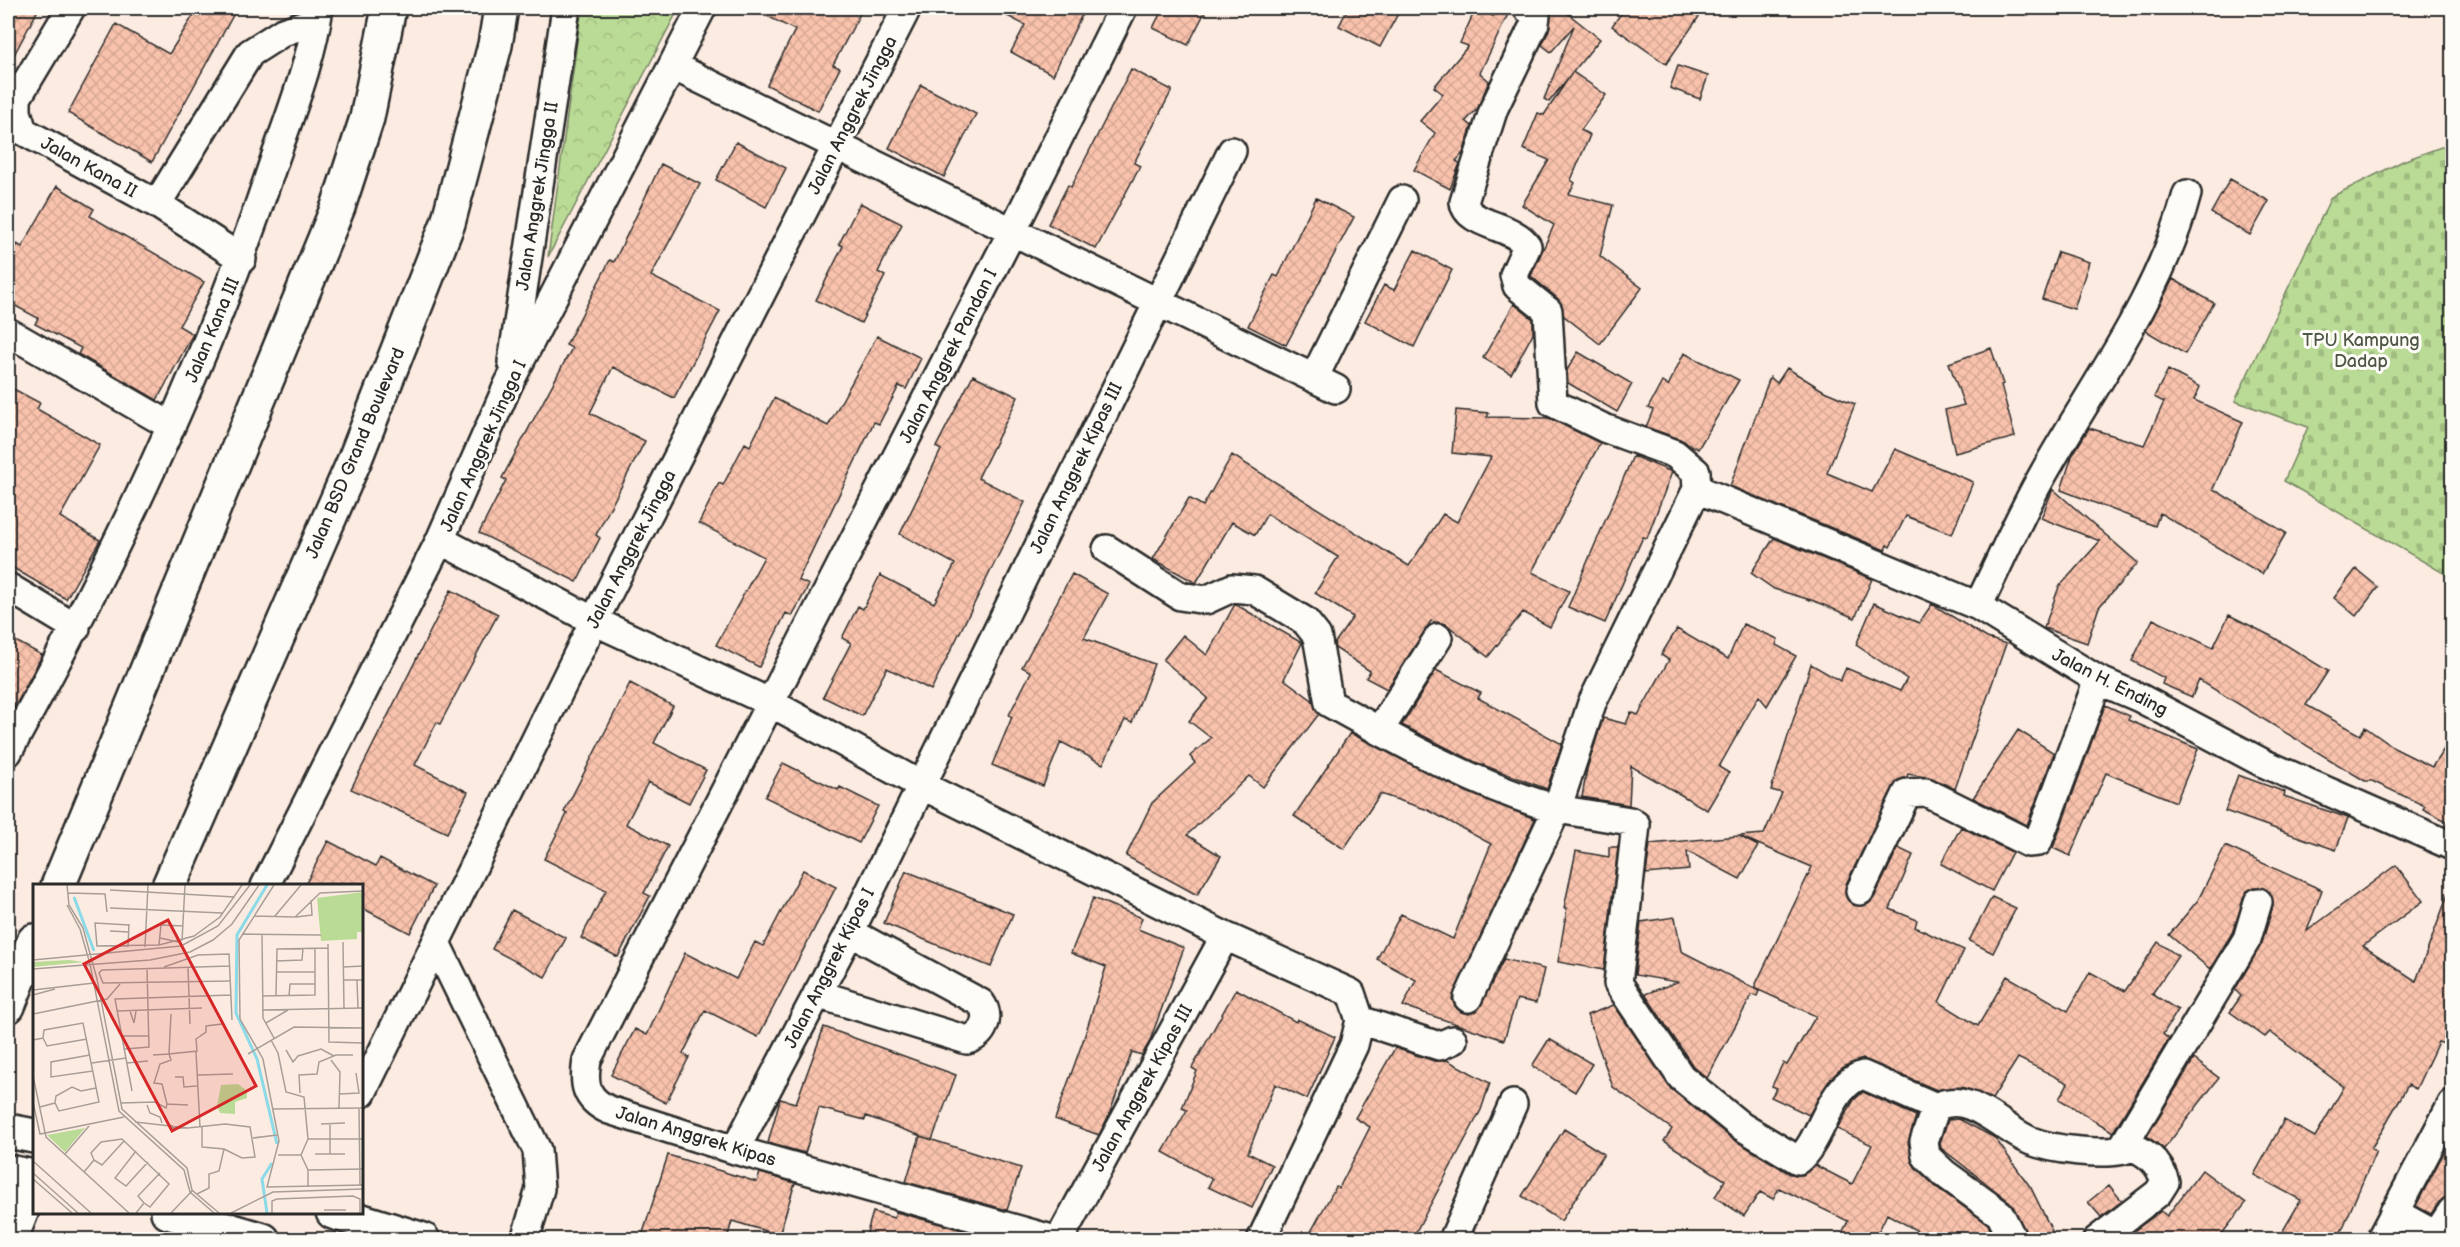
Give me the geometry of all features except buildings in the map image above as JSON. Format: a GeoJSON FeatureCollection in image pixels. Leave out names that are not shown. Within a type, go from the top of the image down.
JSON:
{"type":"FeatureCollection","features":[{"type":"Feature","properties":{"kind":"main road"},"geometry":{"type":"LineString","coordinates":[[58,884],[338,207],[367,118],[389,8]]}},
{"type":"Feature","properties":{"kind":"main road","name":"Jalan BSD Grand Boulevard"},"geometry":{"type":"LineString","coordinates":[[169,884],[355,459],[448,224],[495,45],[501,8]]}},
{"type":"Feature","properties":{"kind":"main road"},"geometry":{"type":"LineString","coordinates":[[8,1006],[33,944]]}},
{"type":"Feature","properties":{"kind":"main road"},"geometry":{"type":"LineString","coordinates":[[8,1131],[33,1136]]}},
{"type":"Feature","properties":{"kind":"main road"},"geometry":{"type":"LineString","coordinates":[[8,1172],[33,1179]]}},
{"type":"Feature","properties":{"kind":"main road"},"geometry":{"type":"LineString","coordinates":[[10,1239],[33,1182]]}},
{"type":"Feature","properties":{"kind":"main road"},"geometry":{"type":"LineString","coordinates":[[175,1214],[263,1239]]}},
{"type":"Feature","properties":{"kind":"main road"},"geometry":{"type":"LineString","coordinates":[[340,1214],[423,1239]]}},
{"type":"Feature","properties":{"kind":"street","name":"Jalan Kana II"},"geometry":{"type":"LineString","coordinates":[[71,8],[17,98],[17,112],[23,131],[157,204],[242,259]]}},
{"type":"Feature","properties":{"kind":"street","name":"Jalan Anggrek Jingga II"},"geometry":{"type":"LineString","coordinates":[[508,385],[566,8]]}},
{"type":"Feature","properties":{"kind":"street","name":"Jalan Anggrek Jingga I"},"geometry":{"type":"LineString","coordinates":[[266,884],[440,540],[508,385],[702,8]]}},
{"type":"Feature","properties":{"kind":"street","name":"Jalan Anggrek Jingga"},"geometry":{"type":"LineString","coordinates":[[363,1091],[594,621],[907,8]]}},
{"type":"Feature","properties":{"kind":"street","name":"Jalan Anggrek Pandan I"},"geometry":{"type":"LineString","coordinates":[[771,703],[1013,230],[1122,8]]}},
{"type":"Feature","properties":{"kind":"street"},"geometry":{"type":"LineString","coordinates":[[1468,998],[1557,809],[1592,703],[1697,489],[1696,472],[1675,454],[1604,428],[1553,403],[1548,311],[1517,286],[1514,274],[1527,246],[1522,238],[1512,232],[1471,215],[1465,209],[1464,202],[1494,108],[1535,23],[1536,15],[1527,8]]}},
{"type":"Feature","properties":{"kind":"street","name":"Jalan Kana III"},"geometry":{"type":"LineString","coordinates":[[157,204],[250,53],[318,14]]}},
{"type":"Feature","properties":{"kind":"street","name":"Jalan Kana III"},"geometry":{"type":"LineString","coordinates":[[8,752],[76,628],[171,426],[242,259],[297,93],[318,14]]}},
{"type":"Feature","properties":{"kind":"street"},"geometry":{"type":"LineString","coordinates":[[673,66],[1325,383],[1402,200]]}},
{"type":"Feature","properties":{"kind":"street","name":"Jalan Anggrek Kipas III"},"geometry":{"type":"LineString","coordinates":[[921,785],[1232,151]]}},
{"type":"Feature","properties":{"kind":"street"},"geometry":{"type":"LineString","coordinates":[[1978,606],[2040,479],[2121,348],[2176,236],[2187,194]]}},
{"type":"Feature","properties":{"kind":"street"},"geometry":{"type":"LineString","coordinates":[[8,332],[171,426]]}},
{"type":"Feature","properties":{"kind":"street","name":"Jalan H. Ending"},"geometry":{"type":"LineString","coordinates":[[1697,489],[1978,606],[2098,680],[2140,698],[2263,763],[2452,846]]}},
{"type":"Feature","properties":{"kind":"street"},"geometry":{"type":"LineString","coordinates":[[440,540],[594,621],[771,703],[921,785],[1225,936],[1351,993],[1357,1032],[1261,1239]]}},
{"type":"Feature","properties":{"kind":"street"},"geometry":{"type":"LineString","coordinates":[[1107,549],[1180,596],[1206,600],[1232,588],[1254,590],[1305,621],[1317,636],[1329,703],[1417,752],[1523,800],[1557,809],[1630,820],[1636,825],[1618,983],[1681,1077],[1741,1126],[1798,1160],[1847,1084],[1855,1077],[1863,1075],[1936,1107]]}},
{"type":"Feature","properties":{"kind":"street"},"geometry":{"type":"LineString","coordinates":[[8,587],[76,628]]}},
{"type":"Feature","properties":{"kind":"street"},"geometry":{"type":"LineString","coordinates":[[1379,731],[1438,638]]}},
{"type":"Feature","properties":{"kind":"street"},"geometry":{"type":"LineString","coordinates":[[1860,891],[1907,793],[1926,792],[2028,843],[2038,842],[2098,680]]}},
{"type":"Feature","properties":{"kind":"street","name":"Jalan Anggrek Kipas"},"geometry":{"type":"LineString","coordinates":[[771,703],[587,1060],[585,1076],[588,1093],[596,1104],[735,1150],[1057,1239]]}},
{"type":"Feature","properties":{"kind":"street","name":"Jalan Anggrek Kipas I"},"geometry":{"type":"LineString","coordinates":[[735,1150],[850,932],[921,785]]}},
{"type":"Feature","properties":{"kind":"street"},"geometry":{"type":"LineString","coordinates":[[2013,1239],[2000,1214],[1945,1174],[1926,1156],[1924,1141],[1936,1107],[1946,1101],[1963,1103],[2032,1141],[2076,1150],[2116,1152],[2124,1150],[2125,1143],[2247,939],[2258,902]]}},
{"type":"Feature","properties":{"kind":"street"},"geometry":{"type":"LineString","coordinates":[[817,994],[967,1040],[978,1035],[984,1026],[986,1016],[981,1003],[850,932]]}},
{"type":"Feature","properties":{"kind":"street","name":"Jalan Anggrek Kipas III"},"geometry":{"type":"LineString","coordinates":[[1057,1239],[1225,936]]}},
{"type":"Feature","properties":{"kind":"street"},"geometry":{"type":"LineString","coordinates":[[435,943],[537,1150],[540,1189],[525,1239]]}},
{"type":"Feature","properties":{"kind":"street"},"geometry":{"type":"LineString","coordinates":[[1357,1032],[1440,1046],[1453,1040]]}},
{"type":"Feature","properties":{"kind":"street"},"geometry":{"type":"LineString","coordinates":[[1453,1239],[1513,1104]]}},
{"type":"Feature","properties":{"kind":"street"},"geometry":{"type":"LineString","coordinates":[[2380,1239],[2452,1104]]}},
{"type":"Feature","properties":{"kind":"street"},"geometry":{"type":"LineString","coordinates":[[2097,1239],[2158,1193],[2165,1182],[2162,1172],[2148,1153],[2125,1143]]}},
{"type":"Feature","properties":{"kind":"street"},"geometry":{"type":"LineString","coordinates":[[2394,1212],[2436,1235],[2452,1211]]}},
{"type":"Feature","properties":{"kind":"green space"},"geometry":{"type":"Polygon","coordinates":[[[583,8],[679,8],[548,257],[580,20],[583,8]]]}},
{"type":"Feature","properties":{"kind":"green space","name":"TPU Kampung Dadap"},"geometry":{"type":"Polygon","coordinates":[[[2452,143],[2452,578],[2284,481],[2308,427],[2235,401],[2331,197],[2403,161],[2452,143]]]}}]}
